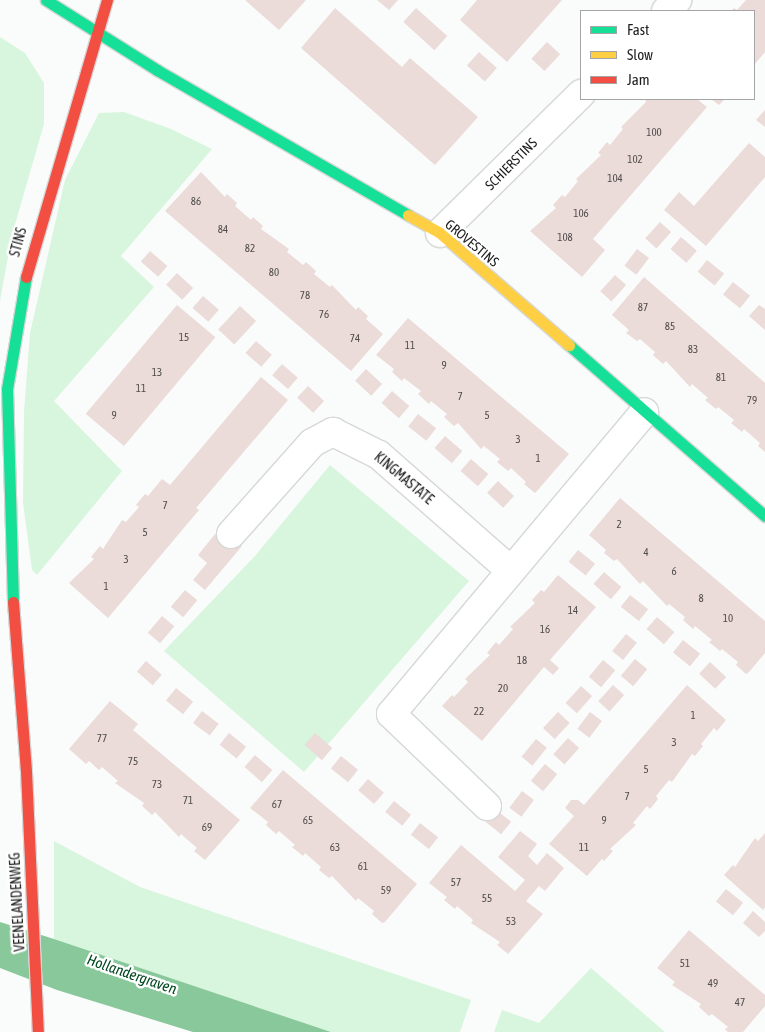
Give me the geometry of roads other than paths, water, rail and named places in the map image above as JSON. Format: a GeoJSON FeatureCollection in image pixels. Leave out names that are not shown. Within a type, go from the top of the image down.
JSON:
{"type":"FeatureCollection","features":[{"type":"Feature","properties":{"kind":"street","name":"GROVESTINS"},"geometry":{"type":"LineString","coordinates":[[46,0],[95,32],[440,233],[765,516]]}},
{"type":"Feature","properties":{"kind":"street","name":"STINS"},"geometry":{"type":"LineString","coordinates":[[26,771],[14,597],[8,389],[28,263],[95,32],[108,0]]}},
{"type":"Feature","properties":{"kind":"street"},"geometry":{"type":"LineString","coordinates":[[667,10],[677,0]]}},
{"type":"Feature","properties":{"kind":"street","name":"SCHIERSTINS"},"geometry":{"type":"LineString","coordinates":[[440,233],[580,95]]}},
{"type":"Feature","properties":{"kind":"street"},"geometry":{"type":"LineString","coordinates":[[487,806],[392,714],[510,570],[644,412]]}},
{"type":"Feature","properties":{"kind":"street","name":"KINGMASTATE"},"geometry":{"type":"LineString","coordinates":[[231,534],[312,443],[333,432],[379,455],[510,570]]}},
{"type":"Feature","properties":{"kind":"street","name":"VEENELANDENWEG"},"geometry":{"type":"LineString","coordinates":[[26,771],[38,1032]]}},
{"type":"Feature","properties":{"kind":"water","name":"Hollandergraven"},"geometry":{"type":"Polygon","coordinates":[[[0,922],[331,1032],[193,1032],[57,990],[0,968],[0,922]]]}}]}
